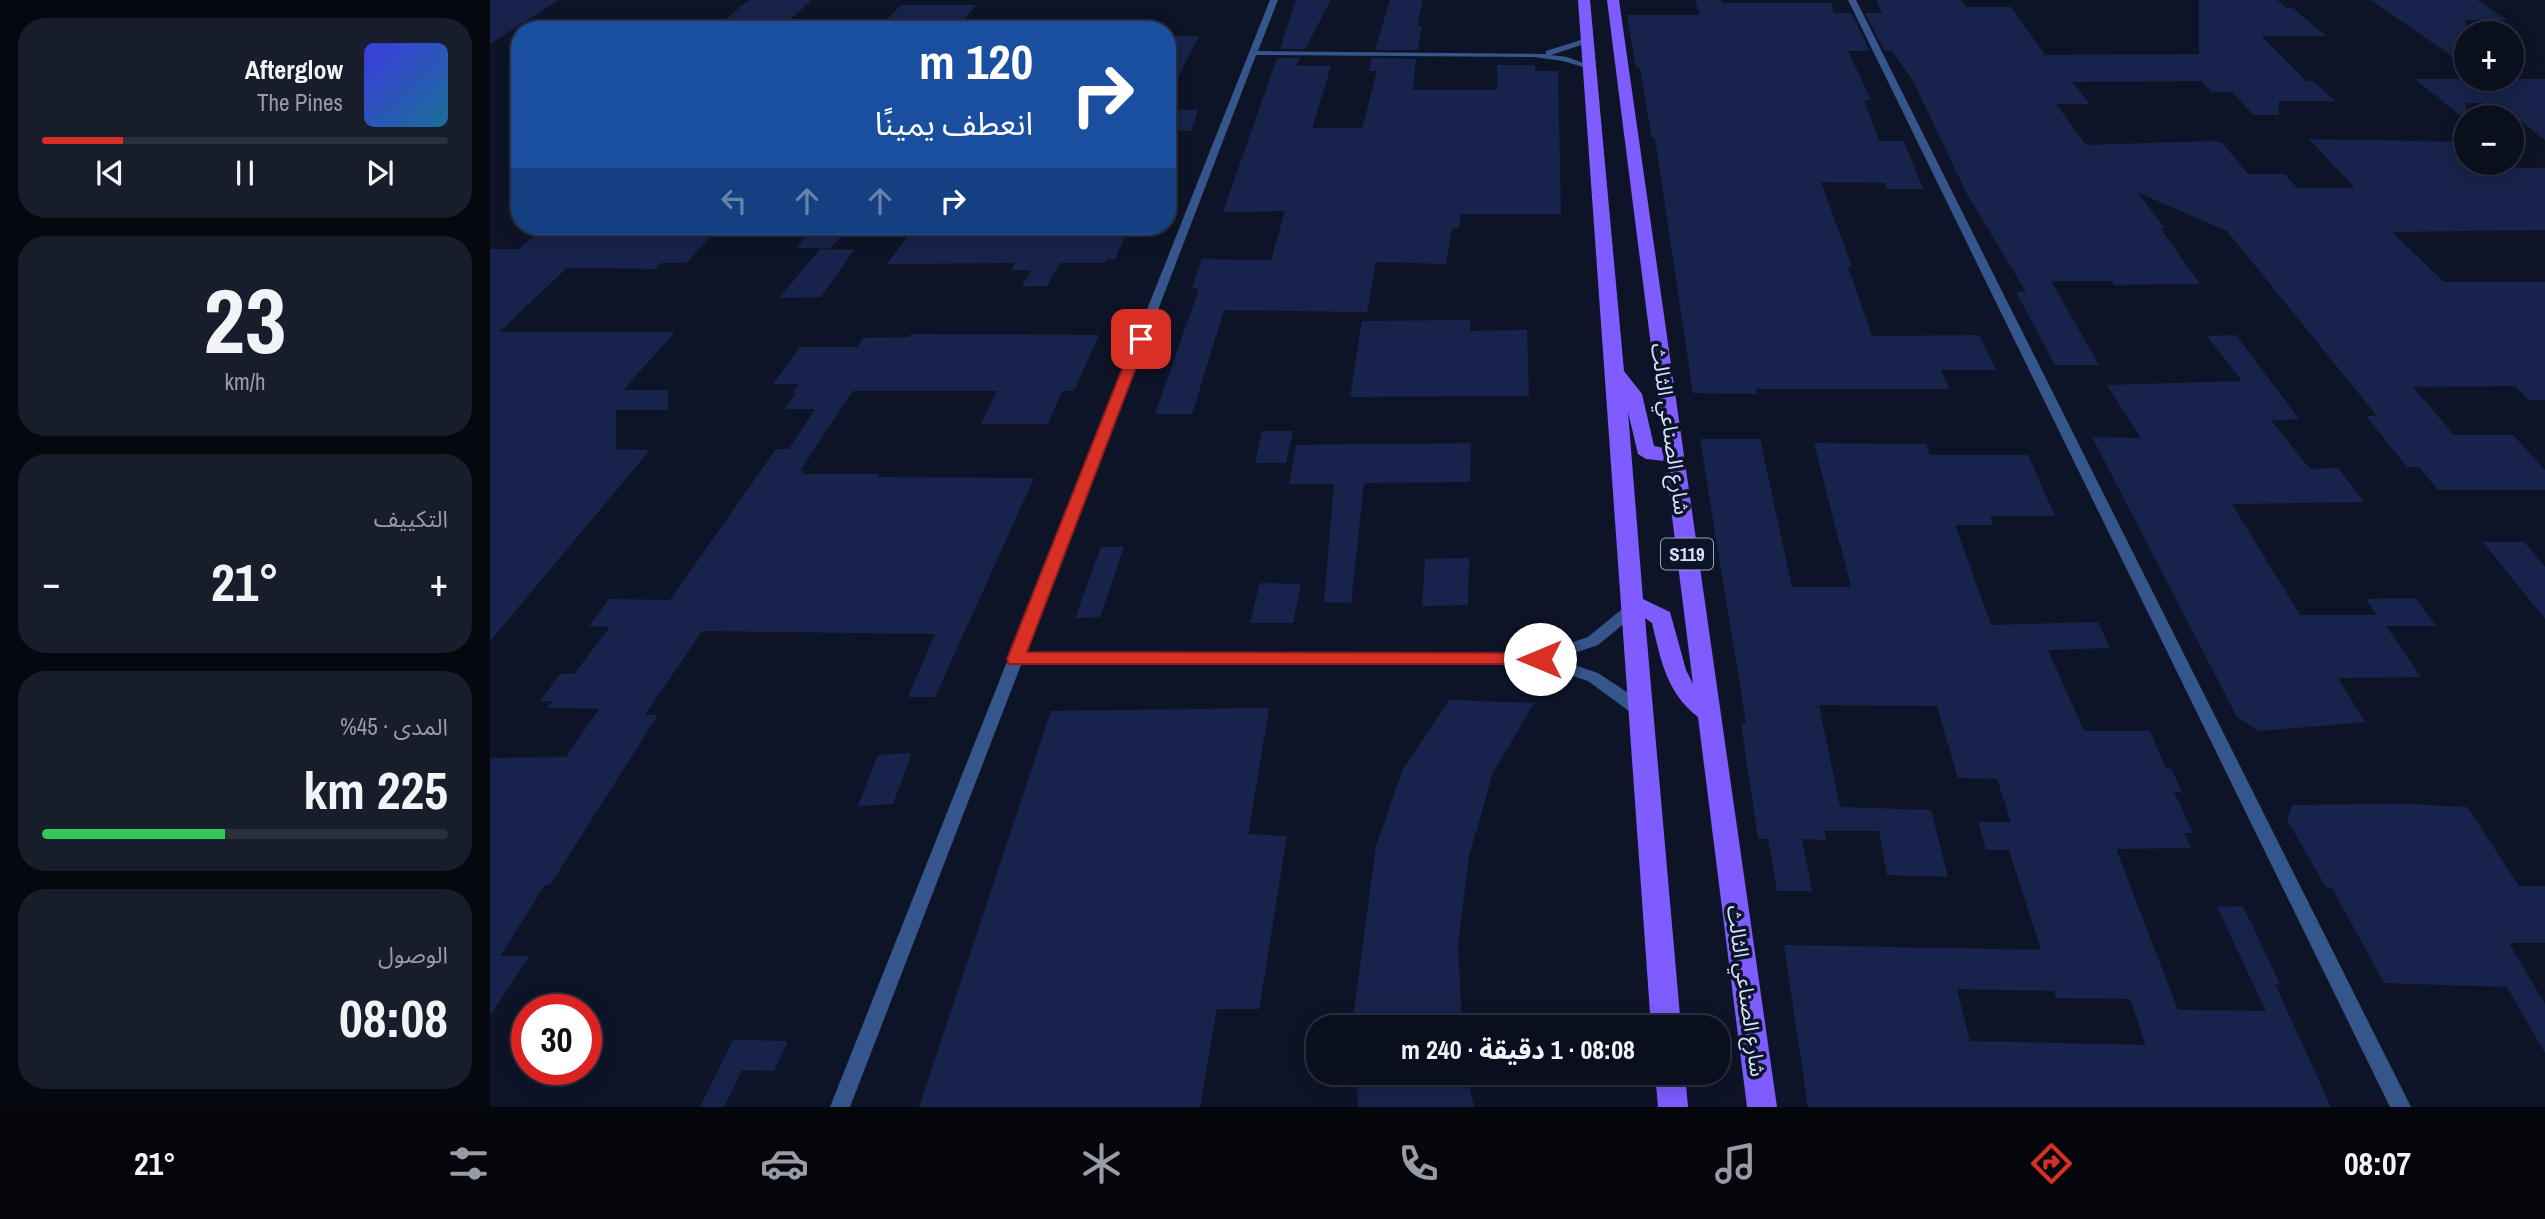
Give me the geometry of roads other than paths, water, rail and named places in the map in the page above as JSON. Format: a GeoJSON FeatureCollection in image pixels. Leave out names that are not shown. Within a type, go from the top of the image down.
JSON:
{"type":"FeatureCollection","features":[{"type":"Feature","properties":{"kind":"main road"},"geometry":{"type":"LineString","coordinates":[[1584,0],[1665,1015]]}},
{"type":"Feature","properties":{"kind":"main road","name":"شارع الصناعي الثالث"},"geometry":{"type":"LineString","coordinates":[[1614,0],[1762,1107]]}},
{"type":"Feature","properties":{"kind":"main road"},"geometry":{"type":"LineString","coordinates":[[1615,371],[1633,394],[1645,449],[1653,454],[1673,455]]}},
{"type":"Feature","properties":{"kind":"main road"},"geometry":{"type":"LineString","coordinates":[[1632,609],[1644,607],[1662,618],[1674,673],[1693,702],[1708,712]]}},
{"type":"Feature","properties":{"kind":"main road"},"geometry":{"type":"LineString","coordinates":[[1671,1085],[1673,1107]]}},
{"type":"Feature","properties":{"kind":"street"},"geometry":{"type":"LineString","coordinates":[[840,1107],[1274,0]]}},
{"type":"Feature","properties":{"kind":"street"},"geometry":{"type":"LineString","coordinates":[[1852,0],[2401,1107]]}},
{"type":"Feature","properties":{"kind":"street"},"geometry":{"type":"LineString","coordinates":[[1534,55],[1558,51],[1587,40]]}},
{"type":"Feature","properties":{"kind":"street"},"geometry":{"type":"LineString","coordinates":[[1253,53],[1534,55],[1564,59],[1590,67]]}},
{"type":"Feature","properties":{"kind":"street"},"geometry":{"type":"LineString","coordinates":[[1015,659],[1540,659],[1593,641],[1632,609]]}},
{"type":"Feature","properties":{"kind":"street"},"geometry":{"type":"LineString","coordinates":[[1540,659],[1593,677],[1639,709]]}}]}
